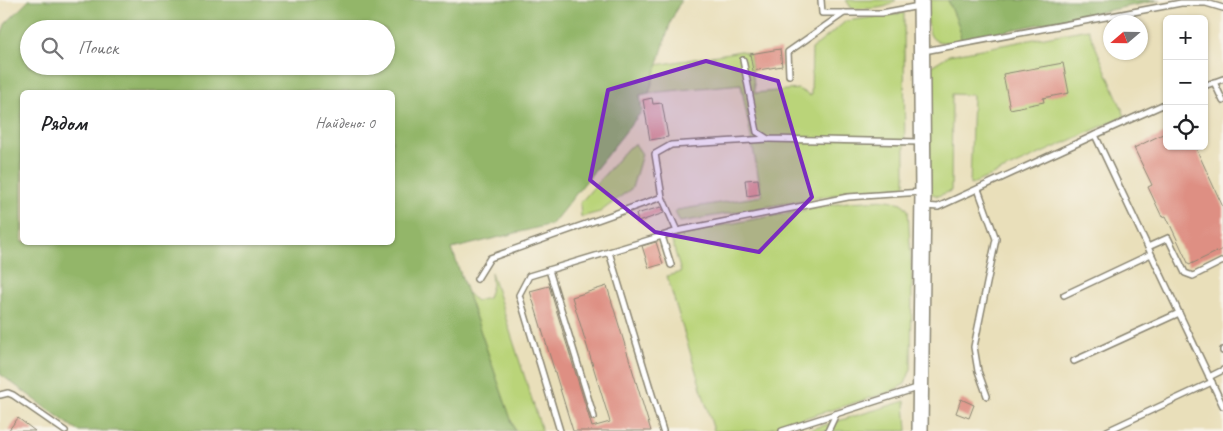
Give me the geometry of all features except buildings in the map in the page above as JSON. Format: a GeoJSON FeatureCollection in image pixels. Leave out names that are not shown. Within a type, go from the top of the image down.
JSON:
{"type":"FeatureCollection","features":[{"type":"Feature","properties":{"kind":"street"},"geometry":{"type":"LineString","coordinates":[[920,431],[923,142],[922,3]]}},
{"type":"Feature","properties":{"kind":"lane"},"geometry":{"type":"LineString","coordinates":[[821,0],[822,13],[882,13],[922,3]]}},
{"type":"Feature","properties":{"kind":"lane"},"geometry":{"type":"LineString","coordinates":[[923,51],[1181,3],[1206,3],[1223,8]]}},
{"type":"Feature","properties":{"kind":"lane"},"geometry":{"type":"LineString","coordinates":[[789,75],[788,52],[844,13]]}},
{"type":"Feature","properties":{"kind":"lane"},"geometry":{"type":"LineString","coordinates":[[742,60],[757,132],[768,139]]}},
{"type":"Feature","properties":{"kind":"lane"},"geometry":{"type":"LineString","coordinates":[[1208,84],[1223,79]]}},
{"type":"Feature","properties":{"kind":"lane"},"geometry":{"type":"LineString","coordinates":[[1214,82],[1223,101]]}},
{"type":"Feature","properties":{"kind":"lane"},"geometry":{"type":"LineString","coordinates":[[560,431],[519,295],[529,276],[677,231],[848,197],[922,199],[938,207],[1163,105]]}},
{"type":"Feature","properties":{"kind":"lane"},"geometry":{"type":"LineString","coordinates":[[1095,135],[1223,406]]}},
{"type":"Feature","properties":{"kind":"lane"},"geometry":{"type":"LineString","coordinates":[[677,231],[662,197],[655,154],[670,145],[768,139],[923,142]]}},
{"type":"Feature","properties":{"kind":"lane"},"geometry":{"type":"LineString","coordinates":[[978,189],[996,239],[974,347],[978,371],[987,396]]}},
{"type":"Feature","properties":{"kind":"lane"},"geometry":{"type":"LineString","coordinates":[[477,279],[490,258],[662,197]]}},
{"type":"Feature","properties":{"kind":"lane"},"geometry":{"type":"LineString","coordinates":[[662,236],[671,265]]}},
{"type":"Feature","properties":{"kind":"lane"},"geometry":{"type":"LineString","coordinates":[[1148,247],[1168,238],[1185,273],[1193,276],[1223,261]]}},
{"type":"Feature","properties":{"kind":"lane"},"geometry":{"type":"LineString","coordinates":[[609,252],[663,431]]}},
{"type":"Feature","properties":{"kind":"lane"},"geometry":{"type":"LineString","coordinates":[[1064,295],[1152,254]]}},
{"type":"Feature","properties":{"kind":"lane"},"geometry":{"type":"LineString","coordinates":[[549,270],[594,417]]}},
{"type":"Feature","properties":{"kind":"lane"},"geometry":{"type":"LineString","coordinates":[[1074,361],[1179,313]]}},
{"type":"Feature","properties":{"kind":"lane"},"geometry":{"type":"LineString","coordinates":[[1107,431],[1210,379],[1223,370]]}},
{"type":"Feature","properties":{"kind":"lane"},"geometry":{"type":"LineString","coordinates":[[782,431],[920,387]]}},
{"type":"Feature","properties":{"kind":"lane"},"geometry":{"type":"LineString","coordinates":[[0,395],[13,394],[65,431]]}},
{"type":"Feature","properties":{"kind":"lane"},"geometry":{"type":"LineString","coordinates":[[828,431],[836,414]]}},
{"type":"Feature","properties":{"kind":"highlighted area"},"geometry":{"type":"Polygon","coordinates":[[[706,61],[778,81],[812,197],[759,252],[655,232],[590,180],[608,90],[706,61]]]}},
{"type":"Feature","properties":{"kind":"green space"},"geometry":{"type":"Polygon","coordinates":[[[29,0],[681,0],[671,21],[649,93],[640,95],[642,111],[552,224],[452,249],[515,431],[78,431],[0,374],[0,40],[5,24],[29,0]]]}},
{"type":"Feature","properties":{"kind":"green space"},"geometry":{"type":"Polygon","coordinates":[[[846,0],[896,0],[887,6],[852,9],[846,0]]]}},
{"type":"Feature","properties":{"kind":"green space"},"geometry":{"type":"Polygon","coordinates":[[[926,0],[948,0],[959,26],[961,40],[940,42],[930,35],[926,0]]]}},
{"type":"Feature","properties":{"kind":"green space"},"geometry":{"type":"Polygon","coordinates":[[[948,0],[1160,0],[961,40],[959,26],[948,0]]]}},
{"type":"Feature","properties":{"kind":"green space"},"geometry":{"type":"Polygon","coordinates":[[[904,13],[905,184],[902,187],[851,192],[680,222],[675,212],[677,210],[762,196],[741,84],[649,93],[657,65],[741,51],[750,54],[755,93],[798,89],[811,96],[812,49],[846,21],[904,13]]]}},
{"type":"Feature","properties":{"kind":"green space"},"geometry":{"type":"Polygon","coordinates":[[[1088,29],[1125,116],[970,185],[973,95],[952,94],[951,191],[938,196],[930,193],[928,68],[949,55],[1088,29]]]}},
{"type":"Feature","properties":{"kind":"green space"},"geometry":{"type":"Polygon","coordinates":[[[635,144],[642,154],[632,188],[600,212],[581,217],[580,203],[628,148],[635,144]]]}},
{"type":"Feature","properties":{"kind":"green space"},"geometry":{"type":"Polygon","coordinates":[[[888,200],[902,203],[908,210],[912,279],[911,369],[905,384],[890,392],[762,431],[714,431],[667,276],[681,272],[671,238],[696,230],[848,202],[888,200]]]}},
{"type":"Feature","properties":{"kind":"green space"},"geometry":{"type":"Polygon","coordinates":[[[491,272],[542,431],[515,431],[467,292],[476,301],[488,298],[492,285],[491,272]]]}},
{"type":"Feature","properties":{"kind":"green space"},"geometry":{"type":"Polygon","coordinates":[[[905,401],[907,431],[805,431],[905,401]]]}}]}
